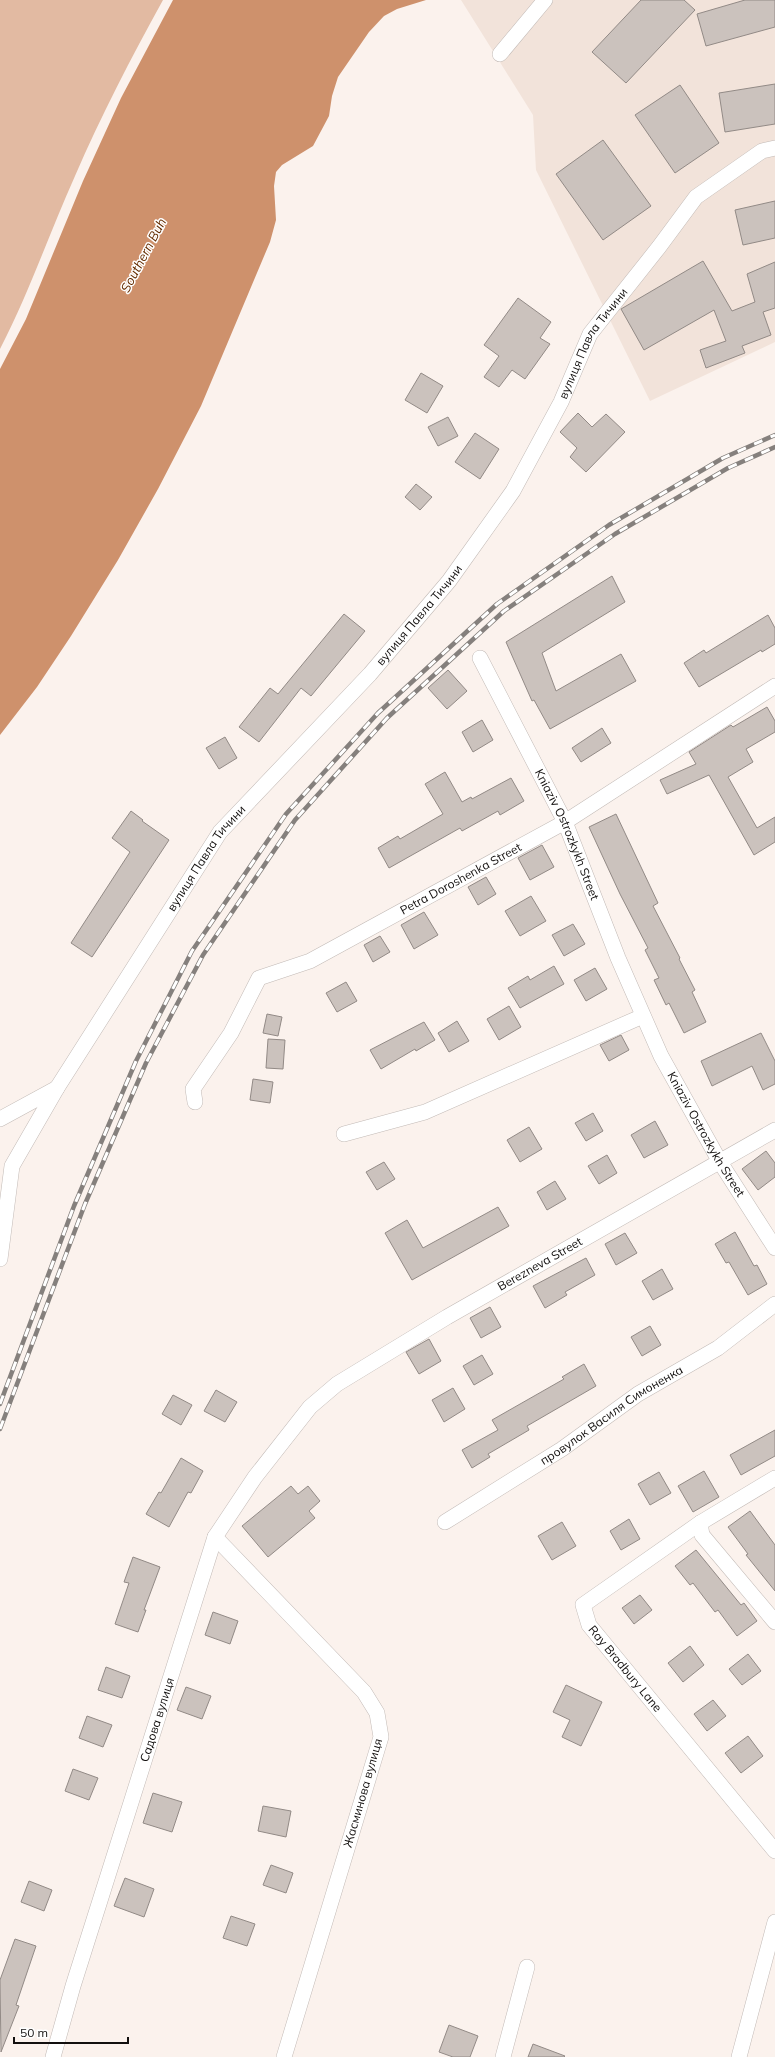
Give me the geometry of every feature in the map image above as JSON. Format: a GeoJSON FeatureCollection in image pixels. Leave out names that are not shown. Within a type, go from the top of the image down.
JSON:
{"type":"FeatureCollection","features":[{"type":"Feature","properties":{"kind":"street"},"geometry":{"type":"LineString","coordinates":[[500,54],[545,0]]}},
{"type":"Feature","properties":{"kind":"street","name":"вулиця Павла Тичини"},"geometry":{"type":"LineString","coordinates":[[0,1259],[12,1166],[57,1088],[220,832],[370,674],[432,602],[513,491],[561,402],[590,334],[659,247],[696,197],[762,151],[775,148]]}},
{"type":"Feature","properties":{"kind":"street","name":"Kniaziv Ostrozkykh Street"},"geometry":{"type":"LineString","coordinates":[[480,658],[565,822],[618,958],[661,1056],[720,1162],[775,1248]]}},
{"type":"Feature","properties":{"kind":"street","name":"Petra Doroshenka Street"},"geometry":{"type":"LineString","coordinates":[[195,1102],[193,1089],[231,1033],[259,978],[310,961],[565,822],[775,686]]}},
{"type":"Feature","properties":{"kind":"street"},"geometry":{"type":"LineString","coordinates":[[344,1134],[425,1112],[643,1016]]}},
{"type":"Feature","properties":{"kind":"street"},"geometry":{"type":"LineString","coordinates":[[0,1119],[57,1088]]}},
{"type":"Feature","properties":{"kind":"street","name":"Berezneva Street"},"geometry":{"type":"LineString","coordinates":[[310,1407],[337,1384],[447,1317],[775,1130]]}},
{"type":"Feature","properties":{"kind":"street","name":"провулок Василя Симоненка"},"geometry":{"type":"LineString","coordinates":[[445,1522],[562,1449],[638,1394],[718,1348],[775,1304]]}},
{"type":"Feature","properties":{"kind":"street","name":"Садова вулиця"},"geometry":{"type":"LineString","coordinates":[[53,2057],[73,1986],[215,1537],[255,1477],[310,1407]]}},
{"type":"Feature","properties":{"kind":"street","name":"Ray Bradbury Lane"},"geometry":{"type":"LineString","coordinates":[[775,1478],[700,1524],[583,1605],[589,1625],[775,1851]]}},
{"type":"Feature","properties":{"kind":"street"},"geometry":{"type":"LineString","coordinates":[[700,1524],[702,1536],[775,1622]]}},
{"type":"Feature","properties":{"kind":"street","name":"Жасминова вулиця"},"geometry":{"type":"LineString","coordinates":[[215,1537],[364,1692],[378,1713],[380,1737],[284,2057]]}},
{"type":"Feature","properties":{"kind":"street"},"geometry":{"type":"LineString","coordinates":[[739,2057],[775,1922]]}},
{"type":"Feature","properties":{"kind":"street"},"geometry":{"type":"LineString","coordinates":[[503,2057],[527,1967]]}},
{"type":"Feature","properties":{"kind":"shaded area"},"geometry":{"type":"Polygon","coordinates":[[[0,0],[163,0],[95,131],[30,285],[0,349],[0,0]]]}},
{"type":"Feature","properties":{"kind":"shaded area"},"geometry":{"type":"Polygon","coordinates":[[[461,0],[775,0],[775,342],[650,401],[536,170],[533,115],[461,0]]]}},
{"type":"Feature","properties":{"kind":"water","name":"Southern Buh"},"geometry":{"type":"Polygon","coordinates":[[[173,0],[426,0],[397,9],[384,16],[369,32],[338,77],[332,96],[329,116],[313,146],[282,165],[276,172],[274,186],[276,220],[270,242],[201,406],[158,489],[118,560],[71,636],[37,687],[0,735],[0,369],[26,319],[83,181],[121,98],[173,0]]]}},
{"type":"Feature","properties":{"kind":"building"},"geometry":{"type":"Polygon","coordinates":[[[641,0],[684,0],[695,10],[626,83],[592,52],[641,0]]]}},
{"type":"Feature","properties":{"kind":"building"},"geometry":{"type":"Polygon","coordinates":[[[745,0],[775,0],[775,27],[706,46],[697,14],[745,0]]]}},
{"type":"Feature","properties":{"kind":"building"},"geometry":{"type":"Polygon","coordinates":[[[775,84],[775,124],[725,132],[719,93],[775,84]]]}},
{"type":"Feature","properties":{"kind":"building"},"geometry":{"type":"Polygon","coordinates":[[[680,85],[719,143],[675,173],[635,115],[680,85]]]}},
{"type":"Feature","properties":{"kind":"building"},"geometry":{"type":"Polygon","coordinates":[[[603,140],[651,206],[603,240],[556,174],[603,140]]]}},
{"type":"Feature","properties":{"kind":"building"},"geometry":{"type":"Polygon","coordinates":[[[775,201],[775,238],[743,245],[735,210],[775,201]]]}},
{"type":"Feature","properties":{"kind":"building"},"geometry":{"type":"Polygon","coordinates":[[[703,261],[732,311],[755,302],[747,274],[775,262],[775,308],[763,312],[771,335],[742,346],[745,353],[706,368],[700,350],[726,341],[714,310],[644,350],[621,309],[703,261]]]}},
{"type":"Feature","properties":{"kind":"building"},"geometry":{"type":"Polygon","coordinates":[[[518,298],[551,322],[540,338],[550,344],[525,379],[512,370],[499,387],[484,377],[499,356],[484,345],[518,298]]]}},
{"type":"Feature","properties":{"kind":"building"},"geometry":{"type":"Polygon","coordinates":[[[421,373],[443,386],[427,413],[405,400],[421,373]]]}},
{"type":"Feature","properties":{"kind":"building"},"geometry":{"type":"Polygon","coordinates":[[[578,413],[592,427],[606,414],[625,432],[586,472],[570,457],[577,448],[560,432],[578,413]]]}},
{"type":"Feature","properties":{"kind":"building"},"geometry":{"type":"Polygon","coordinates":[[[448,417],[458,436],[438,446],[428,427],[448,417]]]}},
{"type":"Feature","properties":{"kind":"building"},"geometry":{"type":"Polygon","coordinates":[[[475,433],[499,449],[480,479],[455,462],[475,433]]]}},
{"type":"Feature","properties":{"kind":"building"},"geometry":{"type":"Polygon","coordinates":[[[416,484],[432,497],[420,510],[405,497],[416,484]]]}},
{"type":"Feature","properties":{"kind":"building"},"geometry":{"type":"Polygon","coordinates":[[[612,576],[625,602],[542,653],[556,691],[621,654],[636,681],[550,729],[534,700],[532,701],[506,642],[612,576]]]}},
{"type":"Feature","properties":{"kind":"building"},"geometry":{"type":"Polygon","coordinates":[[[344,614],[365,631],[311,696],[301,688],[259,742],[239,727],[270,688],[278,694],[344,614]]]}},
{"type":"Feature","properties":{"kind":"building"},"geometry":{"type":"Polygon","coordinates":[[[768,615],[775,628],[775,644],[762,652],[761,650],[699,687],[684,663],[704,650],[706,653],[768,615]]]}},
{"type":"Feature","properties":{"kind":"building"},"geometry":{"type":"Polygon","coordinates":[[[448,670],[467,691],[447,709],[428,688],[448,670]]]}},
{"type":"Feature","properties":{"kind":"building"},"geometry":{"type":"Polygon","coordinates":[[[767,707],[775,721],[775,732],[746,749],[753,762],[728,777],[757,828],[775,817],[775,842],[754,855],[709,775],[667,794],[660,780],[696,764],[689,752],[731,725],[733,727],[767,707]]]}},
{"type":"Feature","properties":{"kind":"building"},"geometry":{"type":"Polygon","coordinates":[[[482,720],[493,740],[473,752],[462,732],[482,720]]]}},
{"type":"Feature","properties":{"kind":"building"},"geometry":{"type":"Polygon","coordinates":[[[602,728],[611,743],[581,762],[572,748],[602,728]]]}},
{"type":"Feature","properties":{"kind":"building"},"geometry":{"type":"Polygon","coordinates":[[[225,737],[237,758],[219,769],[206,748],[225,737]]]}},
{"type":"Feature","properties":{"kind":"building"},"geometry":{"type":"Polygon","coordinates":[[[445,772],[462,802],[471,797],[472,799],[511,778],[524,801],[500,815],[498,811],[462,831],[460,828],[389,868],[378,848],[398,836],[400,839],[443,814],[425,784],[445,772]]]}},
{"type":"Feature","properties":{"kind":"building"},"geometry":{"type":"Polygon","coordinates":[[[131,811],[143,820],[142,821],[169,840],[92,957],[71,943],[130,852],[112,838],[131,811]]]}},
{"type":"Feature","properties":{"kind":"building"},"geometry":{"type":"Polygon","coordinates":[[[616,814],[658,903],[653,906],[695,990],[692,992],[706,1022],[684,1033],[669,1003],[666,1005],[654,980],[659,978],[645,950],[648,948],[620,894],[589,827],[616,814]]]}},
{"type":"Feature","properties":{"kind":"building"},"geometry":{"type":"Polygon","coordinates":[[[542,845],[554,867],[530,880],[518,858],[542,845]]]}},
{"type":"Feature","properties":{"kind":"building"},"geometry":{"type":"Polygon","coordinates":[[[486,877],[496,894],[478,905],[468,887],[486,877]]]}},
{"type":"Feature","properties":{"kind":"building"},"geometry":{"type":"Polygon","coordinates":[[[531,896],[546,921],[520,936],[505,911],[531,896]]]}},
{"type":"Feature","properties":{"kind":"building"},"geometry":{"type":"Polygon","coordinates":[[[424,912],[438,935],[414,949],[401,925],[424,912]]]}},
{"type":"Feature","properties":{"kind":"building"},"geometry":{"type":"Polygon","coordinates":[[[573,924],[585,944],[564,956],[552,935],[573,924]]]}},
{"type":"Feature","properties":{"kind":"building"},"geometry":{"type":"Polygon","coordinates":[[[380,936],[390,952],[373,962],[364,945],[380,936]]]}},
{"type":"Feature","properties":{"kind":"building"},"geometry":{"type":"Polygon","coordinates":[[[554,966],[564,984],[520,1008],[508,988],[528,976],[530,980],[554,966]]]}},
{"type":"Feature","properties":{"kind":"building"},"geometry":{"type":"Polygon","coordinates":[[[595,968],[607,989],[586,1001],[574,980],[595,968]]]}},
{"type":"Feature","properties":{"kind":"building"},"geometry":{"type":"Polygon","coordinates":[[[346,982],[357,1001],[337,1012],[326,993],[346,982]]]}},
{"type":"Feature","properties":{"kind":"building"},"geometry":{"type":"Polygon","coordinates":[[[509,1006],[521,1027],[499,1040],[487,1019],[509,1006]]]}},
{"type":"Feature","properties":{"kind":"building"},"geometry":{"type":"Polygon","coordinates":[[[267,1014],[282,1017],[278,1036],[263,1033],[267,1014]]]}},
{"type":"Feature","properties":{"kind":"building"},"geometry":{"type":"Polygon","coordinates":[[[457,1021],[469,1041],[449,1052],[438,1033],[457,1021]]]}},
{"type":"Feature","properties":{"kind":"building"},"geometry":{"type":"Polygon","coordinates":[[[424,1022],[435,1040],[416,1051],[415,1049],[381,1069],[370,1050],[424,1022]]]}},
{"type":"Feature","properties":{"kind":"building"},"geometry":{"type":"Polygon","coordinates":[[[761,1033],[775,1061],[775,1084],[763,1090],[752,1066],[712,1086],[701,1061],[761,1033]]]}},
{"type":"Feature","properties":{"kind":"building"},"geometry":{"type":"Polygon","coordinates":[[[621,1035],[629,1050],[609,1061],[600,1045],[621,1035]]]}},
{"type":"Feature","properties":{"kind":"building"},"geometry":{"type":"Polygon","coordinates":[[[268,1039],[285,1040],[283,1069],[266,1068],[268,1039]]]}},
{"type":"Feature","properties":{"kind":"building"},"geometry":{"type":"Polygon","coordinates":[[[253,1079],[273,1082],[270,1103],[250,1100],[253,1079]]]}},
{"type":"Feature","properties":{"kind":"building"},"geometry":{"type":"Polygon","coordinates":[[[593,1113],[603,1131],[586,1141],[575,1123],[593,1113]]]}},
{"type":"Feature","properties":{"kind":"building"},"geometry":{"type":"Polygon","coordinates":[[[655,1121],[668,1145],[644,1158],[631,1135],[655,1121]]]}},
{"type":"Feature","properties":{"kind":"building"},"geometry":{"type":"Polygon","coordinates":[[[529,1127],[542,1149],[520,1162],[507,1140],[529,1127]]]}},
{"type":"Feature","properties":{"kind":"building"},"geometry":{"type":"Polygon","coordinates":[[[766,1151],[775,1163],[775,1177],[758,1190],[742,1169],[766,1151]]]}},
{"type":"Feature","properties":{"kind":"building"},"geometry":{"type":"Polygon","coordinates":[[[607,1155],[617,1173],[599,1184],[588,1166],[607,1155]]]}},
{"type":"Feature","properties":{"kind":"building"},"geometry":{"type":"Polygon","coordinates":[[[384,1162],[395,1179],[377,1190],[366,1172],[384,1162]]]}},
{"type":"Feature","properties":{"kind":"building"},"geometry":{"type":"Polygon","coordinates":[[[555,1181],[566,1199],[547,1210],[537,1192],[555,1181]]]}},
{"type":"Feature","properties":{"kind":"building"},"geometry":{"type":"Polygon","coordinates":[[[498,1207],[509,1226],[412,1280],[385,1233],[407,1220],[423,1248],[498,1207]]]}},
{"type":"Feature","properties":{"kind":"building"},"geometry":{"type":"Polygon","coordinates":[[[735,1232],[754,1266],[757,1265],[767,1284],[748,1295],[729,1262],[726,1263],[715,1244],[735,1232]]]}},
{"type":"Feature","properties":{"kind":"building"},"geometry":{"type":"Polygon","coordinates":[[[625,1233],[637,1253],[616,1265],[605,1244],[625,1233]]]}},
{"type":"Feature","properties":{"kind":"building"},"geometry":{"type":"Polygon","coordinates":[[[586,1258],[595,1275],[565,1292],[567,1295],[545,1308],[533,1286],[586,1258]]]}},
{"type":"Feature","properties":{"kind":"building"},"geometry":{"type":"Polygon","coordinates":[[[662,1269],[673,1289],[653,1300],[642,1281],[662,1269]]]}},
{"type":"Feature","properties":{"kind":"building"},"geometry":{"type":"Polygon","coordinates":[[[490,1307],[501,1327],[481,1338],[470,1318],[490,1307]]]}},
{"type":"Feature","properties":{"kind":"building"},"geometry":{"type":"Polygon","coordinates":[[[650,1326],[661,1345],[642,1356],[631,1337],[650,1326]]]}},
{"type":"Feature","properties":{"kind":"building"},"geometry":{"type":"Polygon","coordinates":[[[429,1339],[441,1361],[419,1374],[406,1352],[429,1339]]]}},
{"type":"Feature","properties":{"kind":"building"},"geometry":{"type":"Polygon","coordinates":[[[482,1355],[493,1374],[474,1385],[463,1366],[482,1355]]]}},
{"type":"Feature","properties":{"kind":"building"},"geometry":{"type":"Polygon","coordinates":[[[584,1364],[596,1386],[527,1426],[529,1430],[488,1454],[490,1457],[472,1468],[462,1450],[498,1430],[492,1420],[564,1379],[562,1377],[584,1364]]]}},
{"type":"Feature","properties":{"kind":"building"},"geometry":{"type":"Polygon","coordinates":[[[453,1388],[465,1409],[444,1422],[432,1400],[453,1388]]]}},
{"type":"Feature","properties":{"kind":"building"},"geometry":{"type":"Polygon","coordinates":[[[216,1390],[237,1402],[225,1422],[204,1411],[216,1390]]]}},
{"type":"Feature","properties":{"kind":"building"},"geometry":{"type":"Polygon","coordinates":[[[173,1395],[192,1405],[181,1425],[162,1414],[173,1395]]]}},
{"type":"Feature","properties":{"kind":"building"},"geometry":{"type":"Polygon","coordinates":[[[775,1430],[775,1456],[741,1475],[730,1455],[775,1430]]]}},
{"type":"Feature","properties":{"kind":"building"},"geometry":{"type":"Polygon","coordinates":[[[181,1458],[203,1471],[191,1493],[188,1492],[169,1527],[146,1514],[159,1492],[161,1493],[181,1458]]]}},
{"type":"Feature","properties":{"kind":"building"},"geometry":{"type":"Polygon","coordinates":[[[704,1471],[719,1497],[693,1512],[678,1486],[704,1471]]]}},
{"type":"Feature","properties":{"kind":"building"},"geometry":{"type":"Polygon","coordinates":[[[659,1472],[671,1493],[650,1505],[638,1484],[659,1472]]]}},
{"type":"Feature","properties":{"kind":"building"},"geometry":{"type":"Polygon","coordinates":[[[291,1486],[298,1494],[308,1486],[320,1501],[309,1511],[315,1518],[268,1557],[242,1526],[291,1486]]]}},
{"type":"Feature","properties":{"kind":"building"},"geometry":{"type":"Polygon","coordinates":[[[750,1511],[775,1545],[775,1591],[746,1555],[748,1554],[728,1527],[750,1511]]]}},
{"type":"Feature","properties":{"kind":"building"},"geometry":{"type":"Polygon","coordinates":[[[629,1519],[640,1539],[621,1550],[610,1531],[629,1519]]]}},
{"type":"Feature","properties":{"kind":"building"},"geometry":{"type":"Polygon","coordinates":[[[562,1522],[576,1546],[552,1560],[538,1536],[562,1522]]]}},
{"type":"Feature","properties":{"kind":"building"},"geometry":{"type":"Polygon","coordinates":[[[696,1550],[741,1605],[744,1603],[757,1621],[737,1636],[718,1610],[715,1612],[693,1583],[690,1585],[675,1566],[696,1550]]]}},
{"type":"Feature","properties":{"kind":"building"},"geometry":{"type":"Polygon","coordinates":[[[133,1557],[160,1567],[144,1610],[146,1610],[138,1632],[115,1624],[129,1583],[124,1582],[133,1557]]]}},
{"type":"Feature","properties":{"kind":"building"},"geometry":{"type":"Polygon","coordinates":[[[640,1595],[652,1610],[634,1624],[622,1608],[640,1595]]]}},
{"type":"Feature","properties":{"kind":"building"},"geometry":{"type":"Polygon","coordinates":[[[213,1612],[238,1621],[230,1644],[205,1635],[213,1612]]]}},
{"type":"Feature","properties":{"kind":"building"},"geometry":{"type":"Polygon","coordinates":[[[690,1646],[704,1665],[683,1682],[668,1663],[690,1646]]]}},
{"type":"Feature","properties":{"kind":"building"},"geometry":{"type":"Polygon","coordinates":[[[748,1654],[761,1671],[742,1685],[729,1669],[748,1654]]]}},
{"type":"Feature","properties":{"kind":"building"},"geometry":{"type":"Polygon","coordinates":[[[106,1667],[130,1676],[122,1698],[98,1690],[106,1667]]]}},
{"type":"Feature","properties":{"kind":"building"},"geometry":{"type":"Polygon","coordinates":[[[566,1685],[602,1702],[581,1746],[562,1737],[570,1720],[553,1712],[566,1685]]]}},
{"type":"Feature","properties":{"kind":"building"},"geometry":{"type":"Polygon","coordinates":[[[186,1687],[211,1696],[202,1719],[177,1710],[186,1687]]]}},
{"type":"Feature","properties":{"kind":"building"},"geometry":{"type":"Polygon","coordinates":[[[713,1700],[726,1716],[707,1731],[694,1714],[713,1700]]]}},
{"type":"Feature","properties":{"kind":"building"},"geometry":{"type":"Polygon","coordinates":[[[87,1716],[112,1725],[103,1747],[79,1738],[87,1716]]]}},
{"type":"Feature","properties":{"kind":"building"},"geometry":{"type":"Polygon","coordinates":[[[748,1736],[763,1756],[741,1773],[725,1753],[748,1736]]]}},
{"type":"Feature","properties":{"kind":"building"},"geometry":{"type":"Polygon","coordinates":[[[73,1769],[98,1778],[89,1800],[65,1791],[73,1769]]]}},
{"type":"Feature","properties":{"kind":"building"},"geometry":{"type":"Polygon","coordinates":[[[153,1793],[182,1802],[172,1832],[143,1823],[153,1793]]]}},
{"type":"Feature","properties":{"kind":"building"},"geometry":{"type":"Polygon","coordinates":[[[263,1806],[291,1811],[286,1837],[258,1831],[263,1806]]]}},
{"type":"Feature","properties":{"kind":"building"},"geometry":{"type":"Polygon","coordinates":[[[271,1865],[293,1873],[286,1893],[263,1885],[271,1865]]]}},
{"type":"Feature","properties":{"kind":"building"},"geometry":{"type":"Polygon","coordinates":[[[125,1878],[154,1889],[144,1917],[114,1906],[125,1878]]]}},
{"type":"Feature","properties":{"kind":"building"},"geometry":{"type":"Polygon","coordinates":[[[29,1881],[52,1890],[44,1911],[21,1902],[29,1881]]]}},
{"type":"Feature","properties":{"kind":"building"},"geometry":{"type":"Polygon","coordinates":[[[231,1916],[255,1924],[247,1946],[223,1938],[231,1916]]]}},
{"type":"Feature","properties":{"kind":"building"},"geometry":{"type":"Polygon","coordinates":[[[15,1939],[36,1946],[16,2005],[19,2006],[1,2052],[0,1980],[15,1939]]]}},
{"type":"Feature","properties":{"kind":"building"},"geometry":{"type":"Polygon","coordinates":[[[449,2025],[478,2036],[470,2057],[453,2057],[439,2052],[449,2025]]]}},
{"type":"Feature","properties":{"kind":"building"},"geometry":{"type":"Polygon","coordinates":[[[533,2044],[565,2056],[528,2057],[533,2044]]]}},
{"type":"Feature","properties":{"kind":"railway"},"geometry":{"type":"LineString","coordinates":[[0,1404],[74,1206],[136,1061],[192,951],[286,814],[378,713],[497,604],[609,525],[723,458],[775,435]]}},
{"type":"Feature","properties":{"kind":"railway"},"geometry":{"type":"LineString","coordinates":[[0,1429],[85,1204],[146,1063],[203,955],[295,820],[387,718],[504,611],[615,534],[728,468],[775,447]]}}]}
